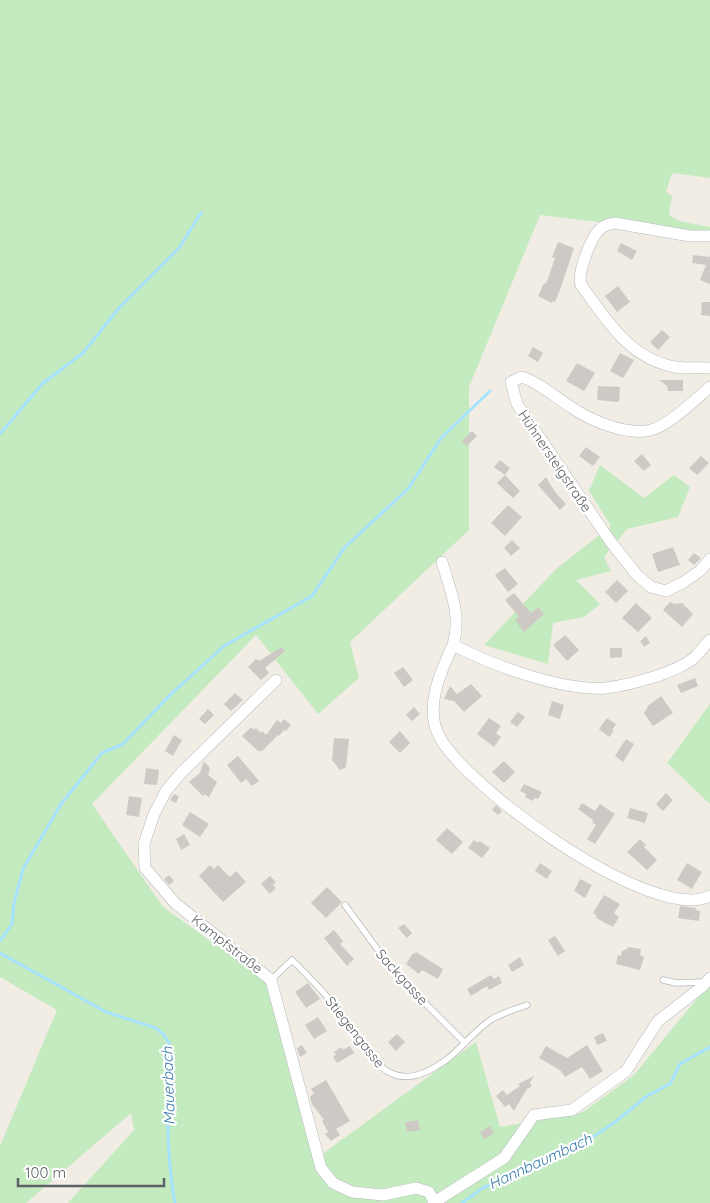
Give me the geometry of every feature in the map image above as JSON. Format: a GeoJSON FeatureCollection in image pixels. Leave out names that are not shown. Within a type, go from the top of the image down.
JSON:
{"type":"FeatureCollection","features":[{"type":"Feature","properties":{"kind":"street"},"geometry":{"type":"LineString","coordinates":[[710,236],[690,236],[615,223],[605,225],[599,229],[590,245],[579,280],[618,336],[637,351],[678,368],[710,368]]}},
{"type":"Feature","properties":{"kind":"street","name":"Hühnersteigstraße"},"geometry":{"type":"LineString","coordinates":[[710,387],[674,417],[651,430],[625,431],[583,416],[534,381],[522,378],[511,382],[517,404],[610,541],[637,575],[650,587],[666,590],[684,582],[710,559]]}},
{"type":"Feature","properties":{"kind":"street"},"geometry":{"type":"LineString","coordinates":[[442,562],[457,615],[456,634],[442,669],[435,695],[433,718],[439,736],[462,766],[488,791],[515,812],[574,853],[605,871],[644,890],[678,900],[696,901],[710,896]]}},
{"type":"Feature","properties":{"kind":"street"},"geometry":{"type":"LineString","coordinates":[[453,645],[476,656],[549,681],[584,688],[605,688],[625,685],[674,670],[694,658],[710,640]]}},
{"type":"Feature","properties":{"kind":"street","name":"Kampfstraße"},"geometry":{"type":"LineString","coordinates":[[276,680],[181,772],[166,792],[154,814],[144,844],[145,868],[175,903],[271,980],[321,1168],[333,1184],[352,1192],[383,1195],[416,1188],[429,1192],[434,1202]]}},
{"type":"Feature","properties":{"kind":"street"},"geometry":{"type":"LineString","coordinates":[[434,1202],[504,1158],[534,1115],[572,1110],[626,1071],[658,1022],[708,980]]}},
{"type":"Feature","properties":{"kind":"lane","name":"Sackgasse"},"geometry":{"type":"LineString","coordinates":[[345,905],[394,972],[465,1043]]}},
{"type":"Feature","properties":{"kind":"lane","name":"Stiegengasse"},"geometry":{"type":"LineString","coordinates":[[271,980],[292,960],[331,1000],[382,1069],[390,1073],[409,1076],[421,1075],[447,1060],[491,1020],[527,1005]]}},
{"type":"Feature","properties":{"kind":"lane"},"geometry":{"type":"LineString","coordinates":[[663,980],[676,983],[708,980]]}},
{"type":"Feature","properties":{"kind":"green space"},"geometry":{"type":"Polygon","coordinates":[[[0,0],[710,0],[710,178],[672,173],[666,192],[672,196],[669,215],[679,221],[710,227],[710,235],[540,215],[469,387],[469,530],[350,642],[359,678],[318,714],[256,635],[92,804],[163,907],[267,981],[314,1160],[476,1042],[500,1127],[583,1112],[634,1075],[710,983],[710,1203],[68,1203],[134,1130],[131,1113],[26,1203],[0,1203],[0,1146],[57,1010],[0,977],[0,0]]]}},
{"type":"Feature","properties":{"kind":"green space"},"geometry":{"type":"Polygon","coordinates":[[[600,465],[644,498],[674,475],[690,487],[678,517],[627,529],[604,557],[611,571],[576,580],[600,604],[584,617],[553,623],[548,664],[484,645],[556,569],[611,526],[589,491],[600,465]]]}},
{"type":"Feature","properties":{"kind":"green space"},"geometry":{"type":"Polygon","coordinates":[[[710,704],[710,804],[667,763],[710,704]]]}},
{"type":"Feature","properties":{"kind":"building"},"geometry":{"type":"Polygon","coordinates":[[[558,242],[574,248],[555,302],[553,301],[552,303],[538,296],[544,283],[546,284],[555,258],[552,257],[558,242]]]}},
{"type":"Feature","properties":{"kind":"building"},"geometry":{"type":"Polygon","coordinates":[[[621,243],[637,251],[632,260],[617,251],[621,243]]]}},
{"type":"Feature","properties":{"kind":"building"},"geometry":{"type":"Polygon","coordinates":[[[693,255],[709,257],[710,255],[710,284],[700,280],[706,265],[692,263],[693,255]]]}},
{"type":"Feature","properties":{"kind":"building"},"geometry":{"type":"Polygon","coordinates":[[[618,286],[630,302],[617,312],[605,296],[618,286]]]}},
{"type":"Feature","properties":{"kind":"building"},"geometry":{"type":"Polygon","coordinates":[[[702,302],[710,302],[710,316],[701,315],[702,302]]]}},
{"type":"Feature","properties":{"kind":"building"},"geometry":{"type":"Polygon","coordinates":[[[662,330],[670,337],[658,350],[650,342],[662,330]]]}},
{"type":"Feature","properties":{"kind":"building"},"geometry":{"type":"Polygon","coordinates":[[[533,347],[543,353],[538,362],[528,356],[533,347]]]}},
{"type":"Feature","properties":{"kind":"building"},"geometry":{"type":"Polygon","coordinates":[[[620,353],[634,360],[623,378],[610,371],[620,353]]]}},
{"type":"Feature","properties":{"kind":"building"},"geometry":{"type":"Polygon","coordinates":[[[577,363],[595,373],[584,391],[566,381],[577,363]]]}},
{"type":"Feature","properties":{"kind":"building"},"geometry":{"type":"Polygon","coordinates":[[[659,380],[683,380],[683,391],[668,391],[667,386],[659,380]]]}},
{"type":"Feature","properties":{"kind":"building"},"geometry":{"type":"Polygon","coordinates":[[[598,386],[620,387],[619,402],[597,400],[598,386]]]}},
{"type":"Feature","properties":{"kind":"building"},"geometry":{"type":"Polygon","coordinates":[[[472,431],[477,436],[467,446],[462,441],[472,431]]]}},
{"type":"Feature","properties":{"kind":"building"},"geometry":{"type":"Polygon","coordinates":[[[586,447],[600,457],[593,466],[579,456],[586,447]]]}},
{"type":"Feature","properties":{"kind":"building"},"geometry":{"type":"Polygon","coordinates":[[[642,454],[651,465],[644,471],[634,461],[642,454]]]}},
{"type":"Feature","properties":{"kind":"building"},"geometry":{"type":"Polygon","coordinates":[[[701,456],[709,463],[697,475],[689,468],[701,456]]]}},
{"type":"Feature","properties":{"kind":"building"},"geometry":{"type":"Polygon","coordinates":[[[500,460],[510,468],[505,475],[494,467],[500,460]]]}},
{"type":"Feature","properties":{"kind":"building"},"geometry":{"type":"Polygon","coordinates":[[[505,475],[520,491],[513,498],[497,483],[505,475]]]}},
{"type":"Feature","properties":{"kind":"building"},"geometry":{"type":"Polygon","coordinates":[[[546,477],[555,492],[566,504],[560,510],[538,485],[546,477]]]}},
{"type":"Feature","properties":{"kind":"building"},"geometry":{"type":"Polygon","coordinates":[[[508,505],[522,517],[505,536],[491,523],[508,505]]]}},
{"type":"Feature","properties":{"kind":"building"},"geometry":{"type":"Polygon","coordinates":[[[512,540],[520,548],[511,556],[504,548],[512,540]]]}},
{"type":"Feature","properties":{"kind":"building"},"geometry":{"type":"Polygon","coordinates":[[[673,547],[680,565],[658,572],[652,554],[673,547]]]}},
{"type":"Feature","properties":{"kind":"building"},"geometry":{"type":"Polygon","coordinates":[[[694,553],[701,558],[694,565],[688,560],[694,553]]]}},
{"type":"Feature","properties":{"kind":"building"},"geometry":{"type":"Polygon","coordinates":[[[505,568],[518,584],[508,592],[495,575],[505,568]]]}},
{"type":"Feature","properties":{"kind":"building"},"geometry":{"type":"Polygon","coordinates":[[[617,580],[628,591],[616,603],[605,592],[617,580]]]}},
{"type":"Feature","properties":{"kind":"building"},"geometry":{"type":"Polygon","coordinates":[[[514,593],[531,613],[538,607],[544,614],[524,632],[515,620],[519,617],[505,600],[514,593]]]}},
{"type":"Feature","properties":{"kind":"building"},"geometry":{"type":"Polygon","coordinates":[[[670,602],[674,604],[682,603],[693,614],[682,627],[663,610],[670,602]]]}},
{"type":"Feature","properties":{"kind":"building"},"geometry":{"type":"Polygon","coordinates":[[[636,603],[652,618],[638,632],[622,618],[636,603]]]}},
{"type":"Feature","properties":{"kind":"building"},"geometry":{"type":"Polygon","coordinates":[[[565,635],[579,650],[567,661],[553,645],[565,635]]]}},
{"type":"Feature","properties":{"kind":"building"},"geometry":{"type":"Polygon","coordinates":[[[646,636],[650,643],[644,647],[640,641],[646,636]]]}},
{"type":"Feature","properties":{"kind":"building"},"geometry":{"type":"Polygon","coordinates":[[[282,647],[285,651],[265,668],[269,673],[261,680],[248,667],[256,659],[259,661],[282,647]]]}},
{"type":"Feature","properties":{"kind":"building"},"geometry":{"type":"Polygon","coordinates":[[[610,648],[622,648],[622,657],[610,658],[610,648]]]}},
{"type":"Feature","properties":{"kind":"building"},"geometry":{"type":"Polygon","coordinates":[[[403,667],[413,680],[404,687],[394,673],[403,667]]]}},
{"type":"Feature","properties":{"kind":"building"},"geometry":{"type":"Polygon","coordinates":[[[695,678],[698,686],[681,693],[677,685],[695,678]]]}},
{"type":"Feature","properties":{"kind":"building"},"geometry":{"type":"Polygon","coordinates":[[[471,684],[482,696],[464,712],[454,701],[444,699],[450,686],[457,694],[471,684]]]}},
{"type":"Feature","properties":{"kind":"building"},"geometry":{"type":"Polygon","coordinates":[[[235,693],[243,700],[231,711],[224,704],[235,693]]]}},
{"type":"Feature","properties":{"kind":"building"},"geometry":{"type":"Polygon","coordinates":[[[661,696],[673,713],[653,726],[644,713],[649,705],[661,696]]]}},
{"type":"Feature","properties":{"kind":"building"},"geometry":{"type":"Polygon","coordinates":[[[552,701],[564,705],[560,719],[548,715],[552,701]]]}},
{"type":"Feature","properties":{"kind":"building"},"geometry":{"type":"Polygon","coordinates":[[[414,707],[420,714],[412,721],[406,715],[414,707]]]}},
{"type":"Feature","properties":{"kind":"building"},"geometry":{"type":"Polygon","coordinates":[[[208,709],[214,715],[205,724],[199,719],[208,709]]]}},
{"type":"Feature","properties":{"kind":"building"},"geometry":{"type":"Polygon","coordinates":[[[518,712],[525,717],[517,727],[510,722],[518,712]]]}},
{"type":"Feature","properties":{"kind":"building"},"geometry":{"type":"Polygon","coordinates":[[[489,718],[501,726],[496,733],[501,737],[494,747],[477,734],[489,718]]]}},
{"type":"Feature","properties":{"kind":"building"},"geometry":{"type":"Polygon","coordinates":[[[607,718],[616,724],[612,730],[614,731],[609,737],[599,729],[607,718]]]}},
{"type":"Feature","properties":{"kind":"building"},"geometry":{"type":"Polygon","coordinates":[[[284,719],[291,725],[262,751],[258,751],[242,736],[251,727],[254,730],[256,728],[261,733],[262,731],[266,735],[277,720],[281,723],[284,719]]]}},
{"type":"Feature","properties":{"kind":"building"},"geometry":{"type":"Polygon","coordinates":[[[400,731],[410,743],[400,753],[389,742],[400,731]]]}},
{"type":"Feature","properties":{"kind":"building"},"geometry":{"type":"Polygon","coordinates":[[[174,735],[182,740],[173,756],[165,751],[174,735]]]}},
{"type":"Feature","properties":{"kind":"building"},"geometry":{"type":"Polygon","coordinates":[[[334,738],[349,739],[346,767],[340,770],[332,760],[334,738]]]}},
{"type":"Feature","properties":{"kind":"building"},"geometry":{"type":"Polygon","coordinates":[[[626,739],[634,744],[623,762],[615,756],[626,739]]]}},
{"type":"Feature","properties":{"kind":"building"},"geometry":{"type":"Polygon","coordinates":[[[238,756],[259,781],[252,786],[246,779],[241,783],[227,765],[238,756]]]}},
{"type":"Feature","properties":{"kind":"building"},"geometry":{"type":"Polygon","coordinates":[[[204,761],[210,768],[208,775],[217,782],[209,797],[204,794],[203,796],[189,782],[200,773],[204,761]]]}},
{"type":"Feature","properties":{"kind":"building"},"geometry":{"type":"Polygon","coordinates":[[[504,761],[515,772],[504,783],[492,772],[504,761]]]}},
{"type":"Feature","properties":{"kind":"building"},"geometry":{"type":"Polygon","coordinates":[[[146,768],[159,770],[157,785],[144,784],[146,768]]]}},
{"type":"Feature","properties":{"kind":"building"},"geometry":{"type":"Polygon","coordinates":[[[524,784],[542,792],[538,799],[534,798],[533,801],[525,797],[526,794],[520,791],[524,784]]]}},
{"type":"Feature","properties":{"kind":"building"},"geometry":{"type":"Polygon","coordinates":[[[666,793],[673,800],[663,811],[656,804],[666,793]]]}},
{"type":"Feature","properties":{"kind":"building"},"geometry":{"type":"Polygon","coordinates":[[[174,794],[179,796],[176,803],[170,800],[174,794]]]}},
{"type":"Feature","properties":{"kind":"building"},"geometry":{"type":"Polygon","coordinates":[[[129,796],[142,798],[139,817],[126,815],[129,796]]]}},
{"type":"Feature","properties":{"kind":"building"},"geometry":{"type":"Polygon","coordinates":[[[582,803],[595,811],[600,804],[615,814],[595,844],[587,839],[596,825],[592,822],[593,820],[578,809],[582,803]]]}},
{"type":"Feature","properties":{"kind":"building"},"geometry":{"type":"Polygon","coordinates":[[[496,805],[502,811],[498,815],[492,810],[496,805]]]}},
{"type":"Feature","properties":{"kind":"building"},"geometry":{"type":"Polygon","coordinates":[[[630,808],[648,813],[645,823],[627,818],[630,808]]]}},
{"type":"Feature","properties":{"kind":"building"},"geometry":{"type":"Polygon","coordinates":[[[190,812],[209,824],[200,837],[182,825],[190,812]]]}},
{"type":"Feature","properties":{"kind":"building"},"geometry":{"type":"Polygon","coordinates":[[[447,828],[463,842],[452,854],[436,840],[447,828]]]}},
{"type":"Feature","properties":{"kind":"building"},"geometry":{"type":"Polygon","coordinates":[[[184,834],[190,845],[181,850],[176,839],[184,834]]]}},
{"type":"Feature","properties":{"kind":"building"},"geometry":{"type":"Polygon","coordinates":[[[640,839],[646,845],[644,847],[657,860],[647,870],[627,852],[640,839]]]}},
{"type":"Feature","properties":{"kind":"building"},"geometry":{"type":"Polygon","coordinates":[[[474,840],[478,843],[480,841],[490,848],[482,858],[468,848],[474,840]]]}},
{"type":"Feature","properties":{"kind":"building"},"geometry":{"type":"Polygon","coordinates":[[[540,863],[552,871],[547,879],[535,871],[540,863]]]}},
{"type":"Feature","properties":{"kind":"building"},"geometry":{"type":"Polygon","coordinates":[[[687,863],[702,872],[692,889],[677,880],[687,863]]]}},
{"type":"Feature","properties":{"kind":"building"},"geometry":{"type":"Polygon","coordinates":[[[210,865],[214,869],[218,865],[230,877],[236,871],[246,882],[223,902],[199,876],[210,865]]]}},
{"type":"Feature","properties":{"kind":"building"},"geometry":{"type":"Polygon","coordinates":[[[169,875],[174,881],[169,885],[164,879],[169,875]]]}},
{"type":"Feature","properties":{"kind":"building"},"geometry":{"type":"Polygon","coordinates":[[[270,876],[276,882],[273,885],[276,888],[270,894],[261,884],[270,876]]]}},
{"type":"Feature","properties":{"kind":"building"},"geometry":{"type":"Polygon","coordinates":[[[580,879],[592,885],[585,898],[574,891],[580,879]]]}},
{"type":"Feature","properties":{"kind":"building"},"geometry":{"type":"Polygon","coordinates":[[[327,887],[342,902],[326,918],[311,903],[327,887]]]}},
{"type":"Feature","properties":{"kind":"building"},"geometry":{"type":"Polygon","coordinates":[[[604,895],[620,904],[614,913],[619,917],[613,927],[596,918],[597,916],[593,913],[604,895]]]}},
{"type":"Feature","properties":{"kind":"building"},"geometry":{"type":"Polygon","coordinates":[[[680,906],[696,908],[696,910],[700,911],[699,921],[678,918],[680,906]]]}},
{"type":"Feature","properties":{"kind":"building"},"geometry":{"type":"Polygon","coordinates":[[[404,924],[412,933],[407,938],[398,928],[404,924]]]}},
{"type":"Feature","properties":{"kind":"building"},"geometry":{"type":"Polygon","coordinates":[[[334,930],[343,941],[340,944],[354,959],[347,966],[324,938],[334,930]]]}},
{"type":"Feature","properties":{"kind":"building"},"geometry":{"type":"Polygon","coordinates":[[[555,936],[565,951],[558,956],[548,940],[555,936]]]}},
{"type":"Feature","properties":{"kind":"building"},"geometry":{"type":"Polygon","coordinates":[[[628,947],[641,949],[640,955],[644,957],[640,970],[616,964],[618,955],[621,956],[622,951],[628,947]]]}},
{"type":"Feature","properties":{"kind":"building"},"geometry":{"type":"Polygon","coordinates":[[[416,952],[443,969],[438,979],[422,970],[419,974],[406,964],[413,953],[415,954],[416,952]]]}},
{"type":"Feature","properties":{"kind":"building"},"geometry":{"type":"Polygon","coordinates":[[[520,957],[524,965],[512,972],[508,965],[520,957]]]}},
{"type":"Feature","properties":{"kind":"building"},"geometry":{"type":"Polygon","coordinates":[[[491,975],[494,979],[499,976],[502,983],[489,990],[487,986],[471,996],[467,989],[491,975]]]}},
{"type":"Feature","properties":{"kind":"building"},"geometry":{"type":"Polygon","coordinates":[[[308,983],[320,999],[306,1008],[295,992],[308,983]]]}},
{"type":"Feature","properties":{"kind":"building"},"geometry":{"type":"Polygon","coordinates":[[[318,1017],[327,1031],[314,1039],[305,1025],[318,1017]]]}},
{"type":"Feature","properties":{"kind":"building"},"geometry":{"type":"Polygon","coordinates":[[[603,1033],[607,1041],[597,1045],[594,1037],[603,1033]]]}},
{"type":"Feature","properties":{"kind":"building"},"geometry":{"type":"Polygon","coordinates":[[[397,1034],[405,1042],[396,1051],[388,1042],[397,1034]]]}},
{"type":"Feature","properties":{"kind":"building"},"geometry":{"type":"Polygon","coordinates":[[[302,1045],[307,1053],[300,1057],[297,1048],[302,1045]]]}},
{"type":"Feature","properties":{"kind":"building"},"geometry":{"type":"Polygon","coordinates":[[[587,1045],[603,1071],[590,1079],[582,1067],[565,1077],[560,1070],[539,1058],[546,1046],[567,1058],[587,1045]]]}},
{"type":"Feature","properties":{"kind":"building"},"geometry":{"type":"Polygon","coordinates":[[[350,1046],[354,1053],[337,1063],[333,1057],[336,1055],[334,1052],[341,1047],[343,1050],[350,1046]]]}},
{"type":"Feature","properties":{"kind":"building"},"geometry":{"type":"Polygon","coordinates":[[[534,1076],[530,1083],[532,1086],[527,1089],[514,1111],[509,1104],[505,1107],[496,1096],[503,1090],[507,1095],[520,1086],[518,1084],[534,1076]]]}},
{"type":"Feature","properties":{"kind":"building"},"geometry":{"type":"Polygon","coordinates":[[[326,1080],[350,1121],[336,1129],[340,1135],[331,1141],[325,1134],[328,1132],[322,1121],[324,1120],[312,1104],[310,1097],[314,1093],[311,1089],[326,1080]]]}},
{"type":"Feature","properties":{"kind":"building"},"geometry":{"type":"Polygon","coordinates":[[[418,1120],[420,1130],[407,1132],[405,1122],[418,1120]]]}},
{"type":"Feature","properties":{"kind":"building"},"geometry":{"type":"Polygon","coordinates":[[[490,1126],[494,1133],[484,1139],[480,1132],[490,1126]]]}},
{"type":"Feature","properties":{"kind":"waterway"},"geometry":{"type":"LineString","coordinates":[[0,434],[42,384],[83,353],[119,308],[179,248],[201,213]]}},
{"type":"Feature","properties":{"kind":"waterway"},"geometry":{"type":"LineString","coordinates":[[0,941],[12,924],[14,903],[23,869],[61,804],[102,753],[123,744],[170,695],[224,646],[312,596],[345,547],[408,489],[441,438],[490,391]]}},
{"type":"Feature","properties":{"kind":"waterway","name":"Mauerbach"},"geometry":{"type":"LineString","coordinates":[[0,953],[106,1012],[156,1028],[164,1035],[169,1043],[168,1144],[175,1203]]}},
{"type":"Feature","properties":{"kind":"waterway","name":"Hannbaumbach"},"geometry":{"type":"LineString","coordinates":[[462,1203],[484,1187],[503,1181],[515,1170],[545,1157],[552,1158],[561,1150],[590,1139],[647,1096],[670,1084],[680,1064],[710,1047]]}}]}
